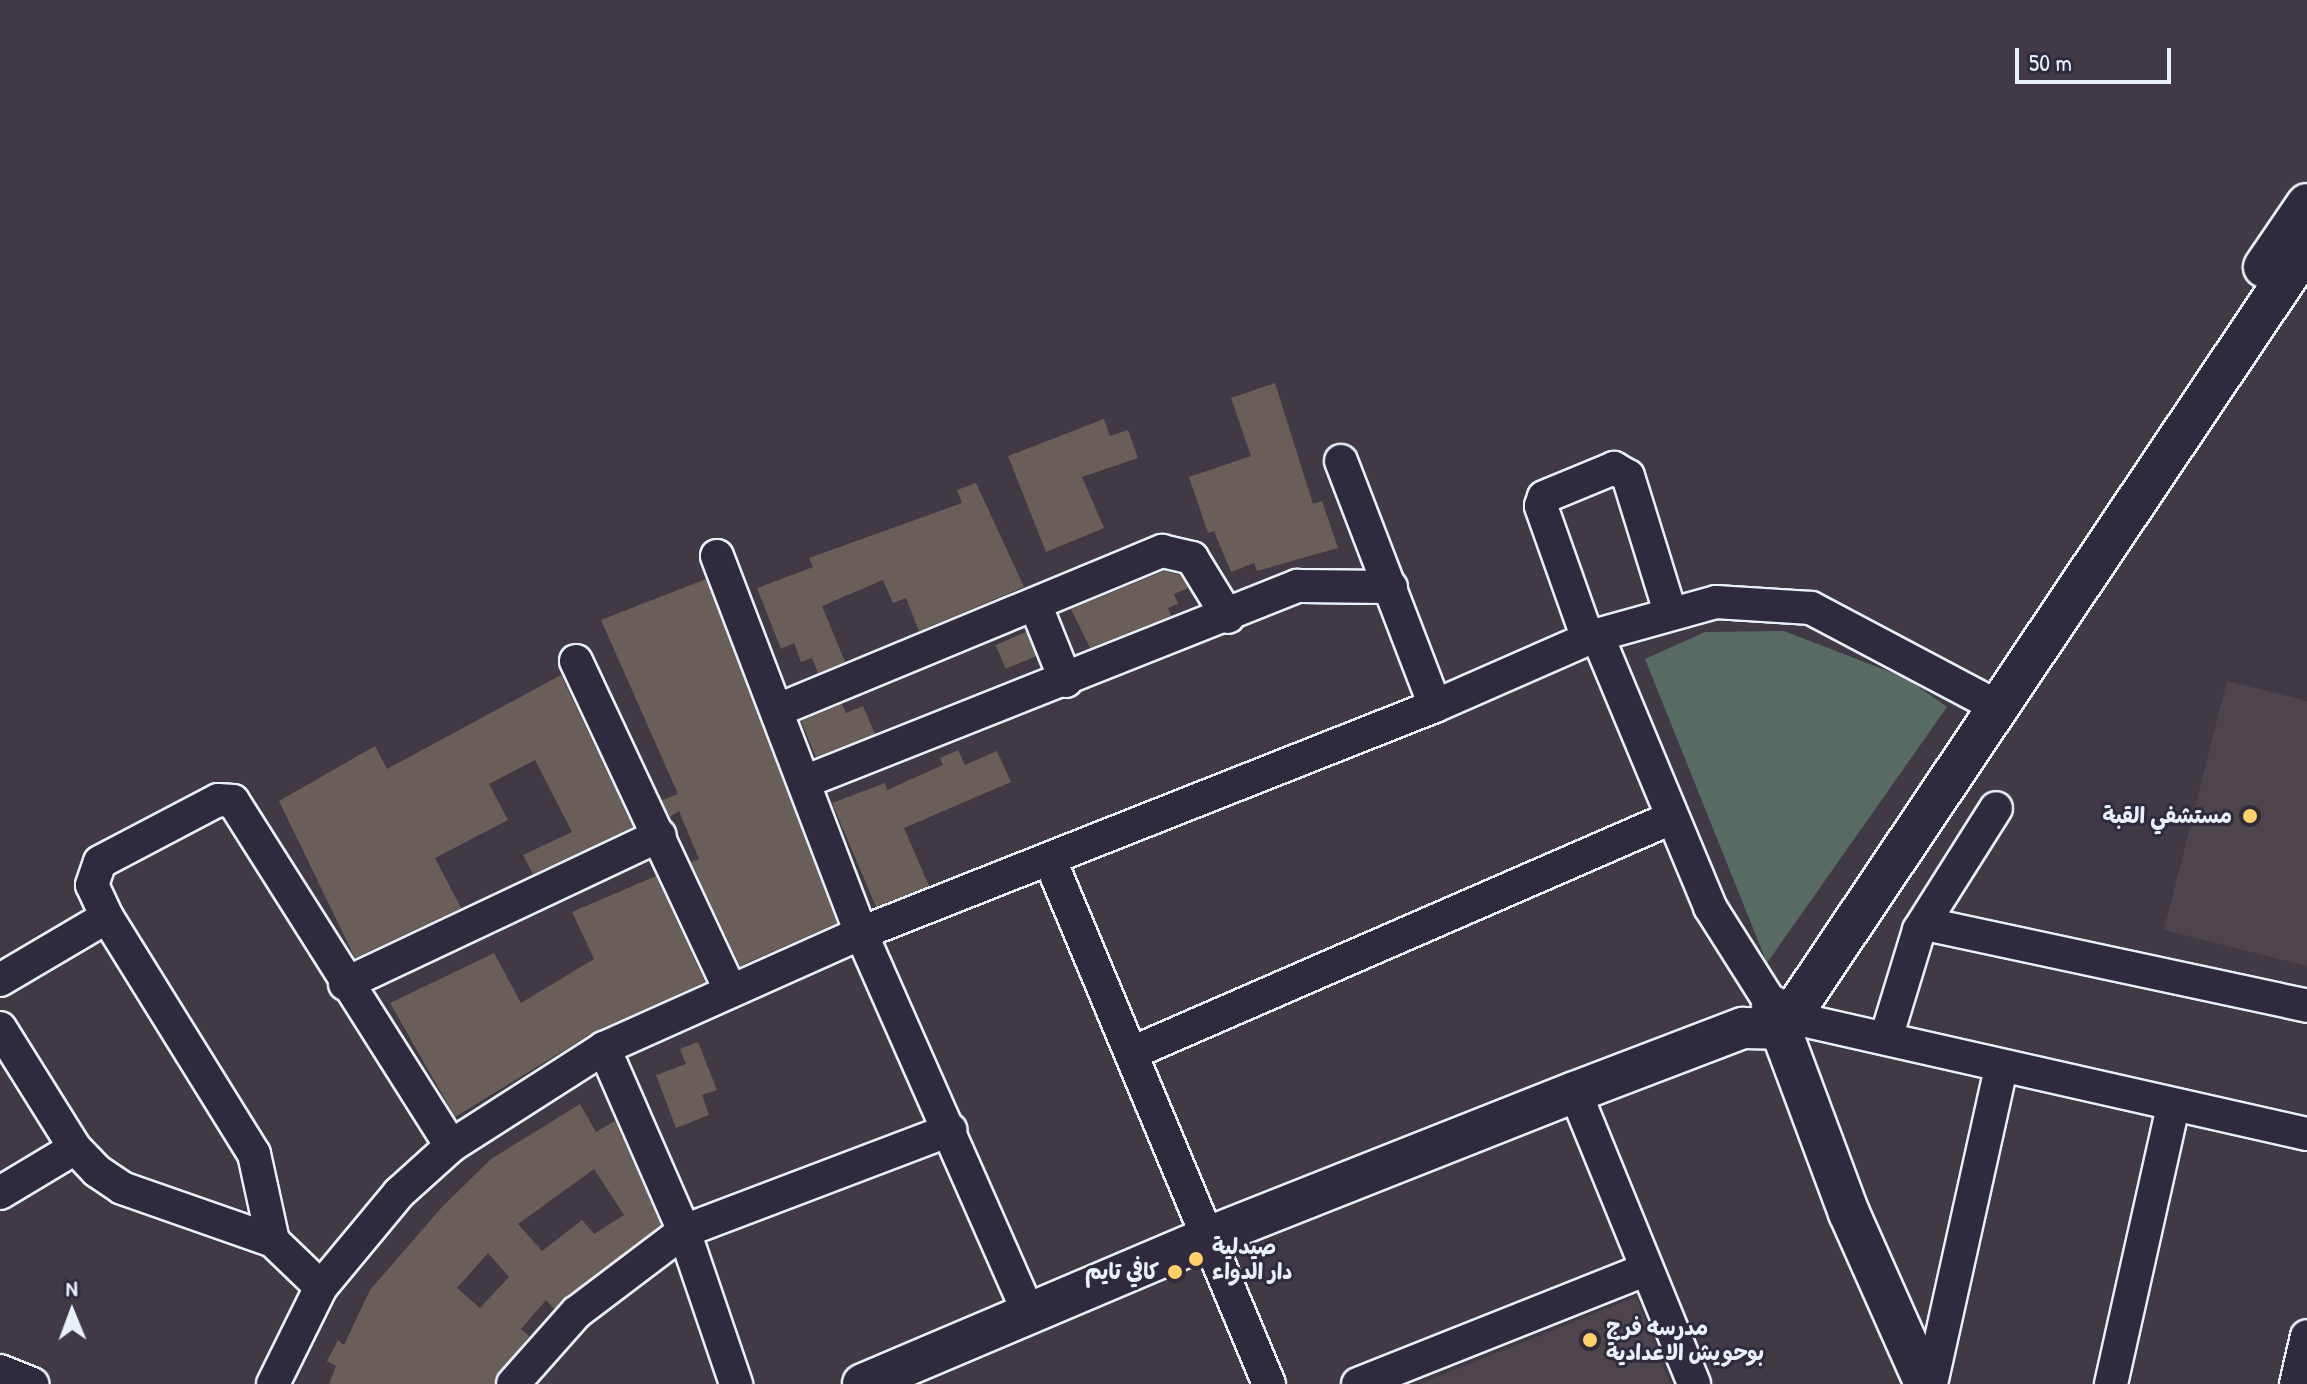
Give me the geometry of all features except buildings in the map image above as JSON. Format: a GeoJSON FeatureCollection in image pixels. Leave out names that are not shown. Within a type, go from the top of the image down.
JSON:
{"type":"FeatureCollection","features":[{"type":"Feature","properties":{"kind":"main road"},"geometry":{"type":"LineString","coordinates":[[863,1384],[1028,1311],[1211,1236],[1575,1092],[1772,1019],[1986,700],[2307,204]]}},
{"type":"Feature","properties":{"kind":"main road"},"geometry":{"type":"LineString","coordinates":[[1986,700],[2307,247]]}},
{"type":"Feature","properties":{"kind":"main road"},"geometry":{"type":"LineString","coordinates":[[1772,1019],[1849,1213],[1928,1384]]}},
{"type":"Feature","properties":{"kind":"street"},"geometry":{"type":"LineString","coordinates":[[1341,461],[1435,706]]}},
{"type":"Feature","properties":{"kind":"street"},"geometry":{"type":"LineString","coordinates":[[1670,612],[1628,476],[1614,468],[1544,497],[1541,506],[1669,819],[1710,907],[1772,1019],[1886,1038],[2001,1067],[2307,1134]]}},
{"type":"Feature","properties":{"kind":"street"},"geometry":{"type":"LineString","coordinates":[[778,710],[1162,551],[1178,551],[1192,558],[1228,617]]}},
{"type":"Feature","properties":{"kind":"street"},"geometry":{"type":"LineString","coordinates":[[717,556],[861,933],[1028,1311]]}},
{"type":"Feature","properties":{"kind":"street"},"geometry":{"type":"LineString","coordinates":[[804,782],[1228,617],[1297,586],[1391,587]]}},
{"type":"Feature","properties":{"kind":"street"},"geometry":{"type":"LineString","coordinates":[[273,1384],[321,1287],[348,1247],[451,1146],[604,1048],[861,933],[1435,706],[1592,637],[1670,612],[1716,602],[1811,608],[1986,700]]}},
{"type":"Feature","properties":{"kind":"street"},"geometry":{"type":"LineString","coordinates":[[1035,604],[1066,681]]}},
{"type":"Feature","properties":{"kind":"street"},"geometry":{"type":"LineString","coordinates":[[576,661],[730,990]]}},
{"type":"Feature","properties":{"kind":"street"},"geometry":{"type":"LineString","coordinates":[[273,1241],[254,1154],[107,917],[92,885],[100,862],[225,799],[451,1146]]}},
{"type":"Feature","properties":{"kind":"street"},"geometry":{"type":"LineString","coordinates":[[1886,1038],[1926,924],[1996,808]]}},
{"type":"Feature","properties":{"kind":"street"},"geometry":{"type":"LineString","coordinates":[[1134,1052],[1669,819]]}},
{"type":"Feature","properties":{"kind":"street"},"geometry":{"type":"LineString","coordinates":[[345,984],[660,835]]}},
{"type":"Feature","properties":{"kind":"street"},"geometry":{"type":"LineString","coordinates":[[1050,860],[1211,1236],[1269,1384]]}},
{"type":"Feature","properties":{"kind":"street"},"geometry":{"type":"LineString","coordinates":[[0,980],[107,917]]}},
{"type":"Feature","properties":{"kind":"street"},"geometry":{"type":"LineString","coordinates":[[1926,924],[2307,1006]]}},
{"type":"Feature","properties":{"kind":"street"},"geometry":{"type":"LineString","coordinates":[[0,1028],[75,1148],[122,1188],[273,1241],[321,1287]]}},
{"type":"Feature","properties":{"kind":"street"},"geometry":{"type":"LineString","coordinates":[[604,1048],[684,1231],[736,1384]]}},
{"type":"Feature","properties":{"kind":"street"},"geometry":{"type":"LineString","coordinates":[[1928,1384],[2001,1067]]}},
{"type":"Feature","properties":{"kind":"street"},"geometry":{"type":"LineString","coordinates":[[1575,1092],[1694,1384]]}},
{"type":"Feature","properties":{"kind":"street"},"geometry":{"type":"LineString","coordinates":[[2111,1384],[2173,1106]]}},
{"type":"Feature","properties":{"kind":"street"},"geometry":{"type":"LineString","coordinates":[[513,1384],[577,1312],[684,1231],[950,1130]]}},
{"type":"Feature","properties":{"kind":"street"},"geometry":{"type":"LineString","coordinates":[[0,1193],[75,1148]]}},
{"type":"Feature","properties":{"kind":"street"},"geometry":{"type":"LineString","coordinates":[[1358,1384],[1645,1270]]}},
{"type":"Feature","properties":{"kind":"street"},"geometry":{"type":"LineString","coordinates":[[2296,1384],[2307,1336]]}},
{"type":"Feature","properties":{"kind":"street"},"geometry":{"type":"LineString","coordinates":[[0,1371],[33,1384]]}},
{"type":"Feature","properties":{"kind":"shaded area","name":"مستشفي القبة"},"geometry":{"type":"Polygon","coordinates":[[[2227,681],[2307,701],[2307,966],[2164,930],[2227,681]]]}},
{"type":"Feature","properties":{"kind":"shaded area","name":"مدرسه فرج بوحويش الاعدادية"},"geometry":{"type":"Polygon","coordinates":[[[1636,1297],[1670,1384],[1419,1384],[1636,1297]]]}},
{"type":"Feature","properties":{"kind":"green space"},"geometry":{"type":"Polygon","coordinates":[[[1784,631],[1906,678],[1947,707],[1767,963],[1645,659],[1705,632],[1784,631]]]}},
{"type":"Feature","properties":{"kind":"place","name":"مستشفي القبة"},"geometry":{"type":"Point","coordinates":[2250,816]}},
{"type":"Feature","properties":{"kind":"place","name":"صيدلية دار الدواء"},"geometry":{"type":"Point","coordinates":[1196,1259]}},
{"type":"Feature","properties":{"kind":"place","name":"كافي تايم"},"geometry":{"type":"Point","coordinates":[1175,1272]}},
{"type":"Feature","properties":{"kind":"place","name":"مدرسه فرج بوحويش الاعدادية"},"geometry":{"type":"Point","coordinates":[1590,1340]}}]}
